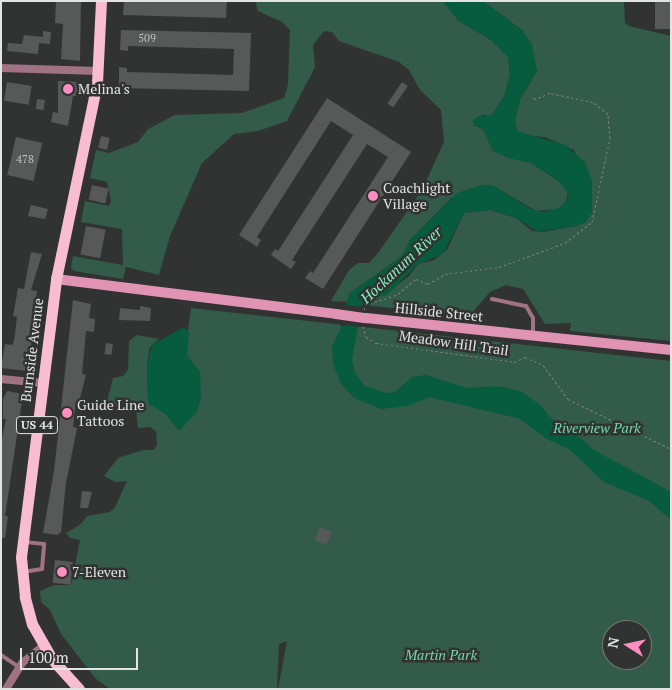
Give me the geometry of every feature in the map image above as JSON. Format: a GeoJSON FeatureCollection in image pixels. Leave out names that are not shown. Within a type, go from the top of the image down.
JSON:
{"type":"FeatureCollection","features":[{"type":"Feature","properties":{"kind":"main road","name":"Burnside Avenue"},"geometry":{"type":"LineString","coordinates":[[72,686],[43,646],[32,624],[21,572],[22,541],[56,279],[98,71],[100,1]]}},
{"type":"Feature","properties":{"kind":"main road","name":"Hillside Street"},"geometry":{"type":"LineString","coordinates":[[56,279],[336,314],[364,322],[532,335],[671,350]]}},
{"type":"Feature","properties":{"kind":"street"},"geometry":{"type":"LineString","coordinates":[[1,68],[98,71]]}},
{"type":"Feature","properties":{"kind":"street"},"geometry":{"type":"LineString","coordinates":[[1,379],[42,383]]}},
{"type":"Feature","properties":{"kind":"street"},"geometry":{"type":"LineString","coordinates":[[5,685],[19,667],[43,646]]}},
{"type":"Feature","properties":{"kind":"lane"},"geometry":{"type":"LineString","coordinates":[[492,299],[526,306],[533,318],[532,335]]}},
{"type":"Feature","properties":{"kind":"lane"},"geometry":{"type":"LineString","coordinates":[[21,572],[42,569],[44,544],[22,541]]}},
{"type":"Feature","properties":{"kind":"lane"},"geometry":{"type":"LineString","coordinates":[[1,655],[19,667]]}},
{"type":"Feature","properties":{"kind":"path"},"geometry":{"type":"LineString","coordinates":[[364,322],[365,305],[398,294],[416,279],[428,284],[445,274],[499,267],[554,248],[584,231],[594,216],[594,199],[611,124],[608,114],[598,104],[550,93],[535,99],[531,96]]}},
{"type":"Feature","properties":{"kind":"path","name":"Meadow Hill Trail"},"geometry":{"type":"LineString","coordinates":[[364,322],[368,340],[376,343],[514,362],[525,357],[543,365],[568,399],[671,449]]}},
{"type":"Feature","properties":{"kind":"green space"},"geometry":{"type":"Polygon","coordinates":[[[255,1],[443,1],[459,21],[491,40],[508,57],[510,74],[504,97],[491,116],[482,115],[473,125],[483,129],[493,151],[531,163],[560,182],[568,190],[566,202],[558,209],[536,211],[492,185],[451,198],[410,240],[402,256],[349,294],[347,302],[331,301],[349,270],[358,263],[369,263],[378,253],[422,190],[444,142],[441,110],[420,90],[409,70],[399,62],[339,41],[332,32],[324,31],[313,45],[315,67],[287,121],[258,131],[234,134],[202,163],[170,236],[159,275],[126,267],[123,279],[74,271],[71,268],[73,256],[123,265],[122,229],[81,222],[85,201],[109,206],[111,201],[107,182],[90,178],[96,150],[109,153],[138,142],[148,129],[175,115],[242,113],[284,98],[288,85],[290,30],[282,22],[258,11],[255,1]]]}},
{"type":"Feature","properties":{"kind":"green space"},"geometry":{"type":"Polygon","coordinates":[[[483,1],[624,1],[625,23],[629,26],[671,36],[671,341],[570,331],[571,323],[545,324],[523,289],[506,285],[490,292],[472,313],[465,315],[362,305],[366,299],[384,295],[408,277],[418,264],[434,260],[447,250],[464,213],[490,210],[516,218],[532,231],[543,232],[576,226],[592,213],[574,150],[545,137],[521,135],[517,131],[515,120],[520,99],[537,71],[523,31],[483,1]]]}},
{"type":"Feature","properties":{"kind":"green space"},"geometry":{"type":"Polygon","coordinates":[[[191,308],[671,361],[671,689],[278,689],[287,641],[279,644],[277,689],[110,689],[95,678],[61,634],[50,610],[41,602],[40,591],[54,585],[71,585],[80,540],[70,538],[66,533],[81,524],[87,516],[110,512],[115,507],[127,481],[115,482],[104,476],[118,458],[143,450],[154,450],[157,445],[156,431],[150,427],[138,428],[136,410],[121,405],[110,406],[107,401],[113,378],[123,376],[128,370],[129,341],[137,335],[159,339],[150,347],[147,363],[148,402],[151,406],[188,330],[191,308]]]}},
{"type":"Feature","properties":{"kind":"water","name":"Hockanum River"},"geometry":{"type":"Polygon","coordinates":[[[443,1],[483,1],[523,31],[532,44],[537,71],[520,99],[515,120],[517,131],[565,145],[585,162],[592,181],[592,213],[586,222],[576,226],[538,232],[516,218],[490,210],[464,213],[443,254],[418,264],[387,295],[366,299],[362,303],[352,360],[355,373],[365,386],[386,393],[395,392],[412,377],[426,375],[467,388],[499,386],[522,392],[539,404],[556,423],[582,439],[594,450],[671,492],[671,520],[649,501],[604,482],[570,450],[547,439],[520,419],[429,397],[408,406],[381,409],[354,398],[341,384],[333,364],[332,346],[340,330],[349,294],[402,256],[410,240],[457,193],[481,185],[492,185],[531,209],[543,212],[561,207],[569,195],[560,182],[531,163],[508,158],[493,151],[483,129],[473,125],[473,120],[479,116],[491,116],[504,97],[510,74],[508,57],[491,40],[459,21],[443,1]]]}},
{"type":"Feature","properties":{"kind":"water"},"geometry":{"type":"Polygon","coordinates":[[[184,327],[189,333],[187,355],[200,372],[201,398],[197,412],[179,431],[165,414],[148,403],[147,364],[152,345],[184,327]]]}},
{"type":"Feature","properties":{"kind":"pier"},"geometry":{"type":"Polygon","coordinates":[[[343,305],[364,307],[360,327],[340,325],[343,305]]]}},
{"type":"Feature","properties":{"kind":"building"},"geometry":{"type":"Polygon","coordinates":[[[56,1],[81,1],[80,61],[61,59],[63,24],[55,23],[56,1]]]}},
{"type":"Feature","properties":{"kind":"building"},"geometry":{"type":"Polygon","coordinates":[[[124,1],[227,1],[226,18],[123,15],[124,1]]]}},
{"type":"Feature","properties":{"kind":"building"},"geometry":{"type":"Polygon","coordinates":[[[655,1],[671,1],[671,29],[655,29],[655,1]]]}},
{"type":"Feature","properties":{"kind":"building"},"geometry":{"type":"Polygon","coordinates":[[[121,30],[251,33],[249,91],[119,88],[119,67],[127,68],[127,72],[233,75],[234,49],[128,46],[128,51],[120,50],[121,30]]]}},
{"type":"Feature","properties":{"kind":"building"},"geometry":{"type":"Polygon","coordinates":[[[43,31],[51,32],[50,44],[39,43],[38,54],[7,51],[8,43],[22,44],[24,35],[43,37],[43,31]]]}},
{"type":"Feature","properties":{"kind":"building"},"geometry":{"type":"Polygon","coordinates":[[[58,81],[80,82],[77,96],[73,96],[68,126],[51,122],[53,112],[58,113],[58,81]]]}},
{"type":"Feature","properties":{"kind":"building"},"geometry":{"type":"Polygon","coordinates":[[[7,82],[32,86],[29,105],[4,101],[7,82]]]}},
{"type":"Feature","properties":{"kind":"building"},"geometry":{"type":"Polygon","coordinates":[[[402,82],[408,86],[393,107],[387,104],[402,82]]]}},
{"type":"Feature","properties":{"kind":"building","name":"Coachlight Village"},"geometry":{"type":"Polygon","coordinates":[[[327,98],[411,152],[323,289],[305,278],[310,271],[313,273],[388,157],[367,144],[292,260],[296,262],[291,269],[271,255],[275,249],[278,251],[353,135],[331,121],[257,237],[261,240],[257,247],[239,235],[327,98]]]}},
{"type":"Feature","properties":{"kind":"building"},"geometry":{"type":"Polygon","coordinates":[[[37,99],[45,100],[44,110],[36,109],[37,99]]]}},
{"type":"Feature","properties":{"kind":"building"},"geometry":{"type":"Polygon","coordinates":[[[101,136],[110,138],[107,150],[98,148],[101,136]]]}},
{"type":"Feature","properties":{"kind":"building"},"geometry":{"type":"Polygon","coordinates":[[[16,137],[42,143],[34,181],[7,175],[16,137]]]}},
{"type":"Feature","properties":{"kind":"building"},"geometry":{"type":"Polygon","coordinates":[[[92,185],[109,189],[105,203],[89,200],[92,185]]]}},
{"type":"Feature","properties":{"kind":"building"},"geometry":{"type":"Polygon","coordinates":[[[31,205],[48,209],[45,219],[28,216],[31,205]]]}},
{"type":"Feature","properties":{"kind":"building"},"geometry":{"type":"Polygon","coordinates":[[[86,226],[106,230],[100,258],[80,254],[86,226]]]}},
{"type":"Feature","properties":{"kind":"building"},"geometry":{"type":"Polygon","coordinates":[[[31,252],[42,254],[31,290],[37,291],[28,371],[1,368],[5,344],[12,345],[14,341],[17,317],[13,316],[18,288],[24,289],[31,252]]]}},
{"type":"Feature","properties":{"kind":"building"},"geometry":{"type":"Polygon","coordinates":[[[73,300],[91,304],[89,318],[95,319],[94,332],[86,331],[82,374],[86,375],[79,402],[76,402],[73,427],[77,428],[66,483],[61,532],[57,535],[43,533],[54,471],[73,300]]]}},
{"type":"Feature","properties":{"kind":"building"},"geometry":{"type":"Polygon","coordinates":[[[140,306],[151,308],[150,321],[119,320],[120,308],[140,310],[140,306]]]}},
{"type":"Feature","properties":{"kind":"building"},"geometry":{"type":"Polygon","coordinates":[[[106,343],[113,344],[111,355],[104,354],[106,343]]]}},
{"type":"Feature","properties":{"kind":"building"},"geometry":{"type":"Polygon","coordinates":[[[7,391],[23,394],[5,516],[8,516],[5,538],[1,538],[1,443],[6,419],[3,419],[3,399],[7,391]]]}},
{"type":"Feature","properties":{"kind":"building"},"geometry":{"type":"Polygon","coordinates":[[[82,491],[92,492],[88,508],[80,508],[82,491]]]}},
{"type":"Feature","properties":{"kind":"building"},"geometry":{"type":"Polygon","coordinates":[[[320,527],[332,532],[326,545],[315,540],[320,527]]]}},
{"type":"Feature","properties":{"kind":"building","name":"7-Eleven"},"geometry":{"type":"Polygon","coordinates":[[[55,560],[73,562],[70,585],[53,583],[55,560]]]}},
{"type":"Feature","properties":{"kind":"place","name":"Melina's"},"geometry":{"type":"Point","coordinates":[68,89]}},
{"type":"Feature","properties":{"kind":"place","name":"Coachlight Village"},"geometry":{"type":"Point","coordinates":[373,196]}},
{"type":"Feature","properties":{"kind":"place","name":"Guide Line Tattoos"},"geometry":{"type":"Point","coordinates":[67,413]}},
{"type":"Feature","properties":{"kind":"place","name":"7-Eleven"},"geometry":{"type":"Point","coordinates":[62,572]}},
{"type":"Feature","properties":{"kind":"park label","name":"Riverview Park"},"geometry":{"type":"Point","coordinates":[597,428]}},
{"type":"Feature","properties":{"kind":"park label","name":"Martin Park"},"geometry":{"type":"Point","coordinates":[441,655]}}]}
